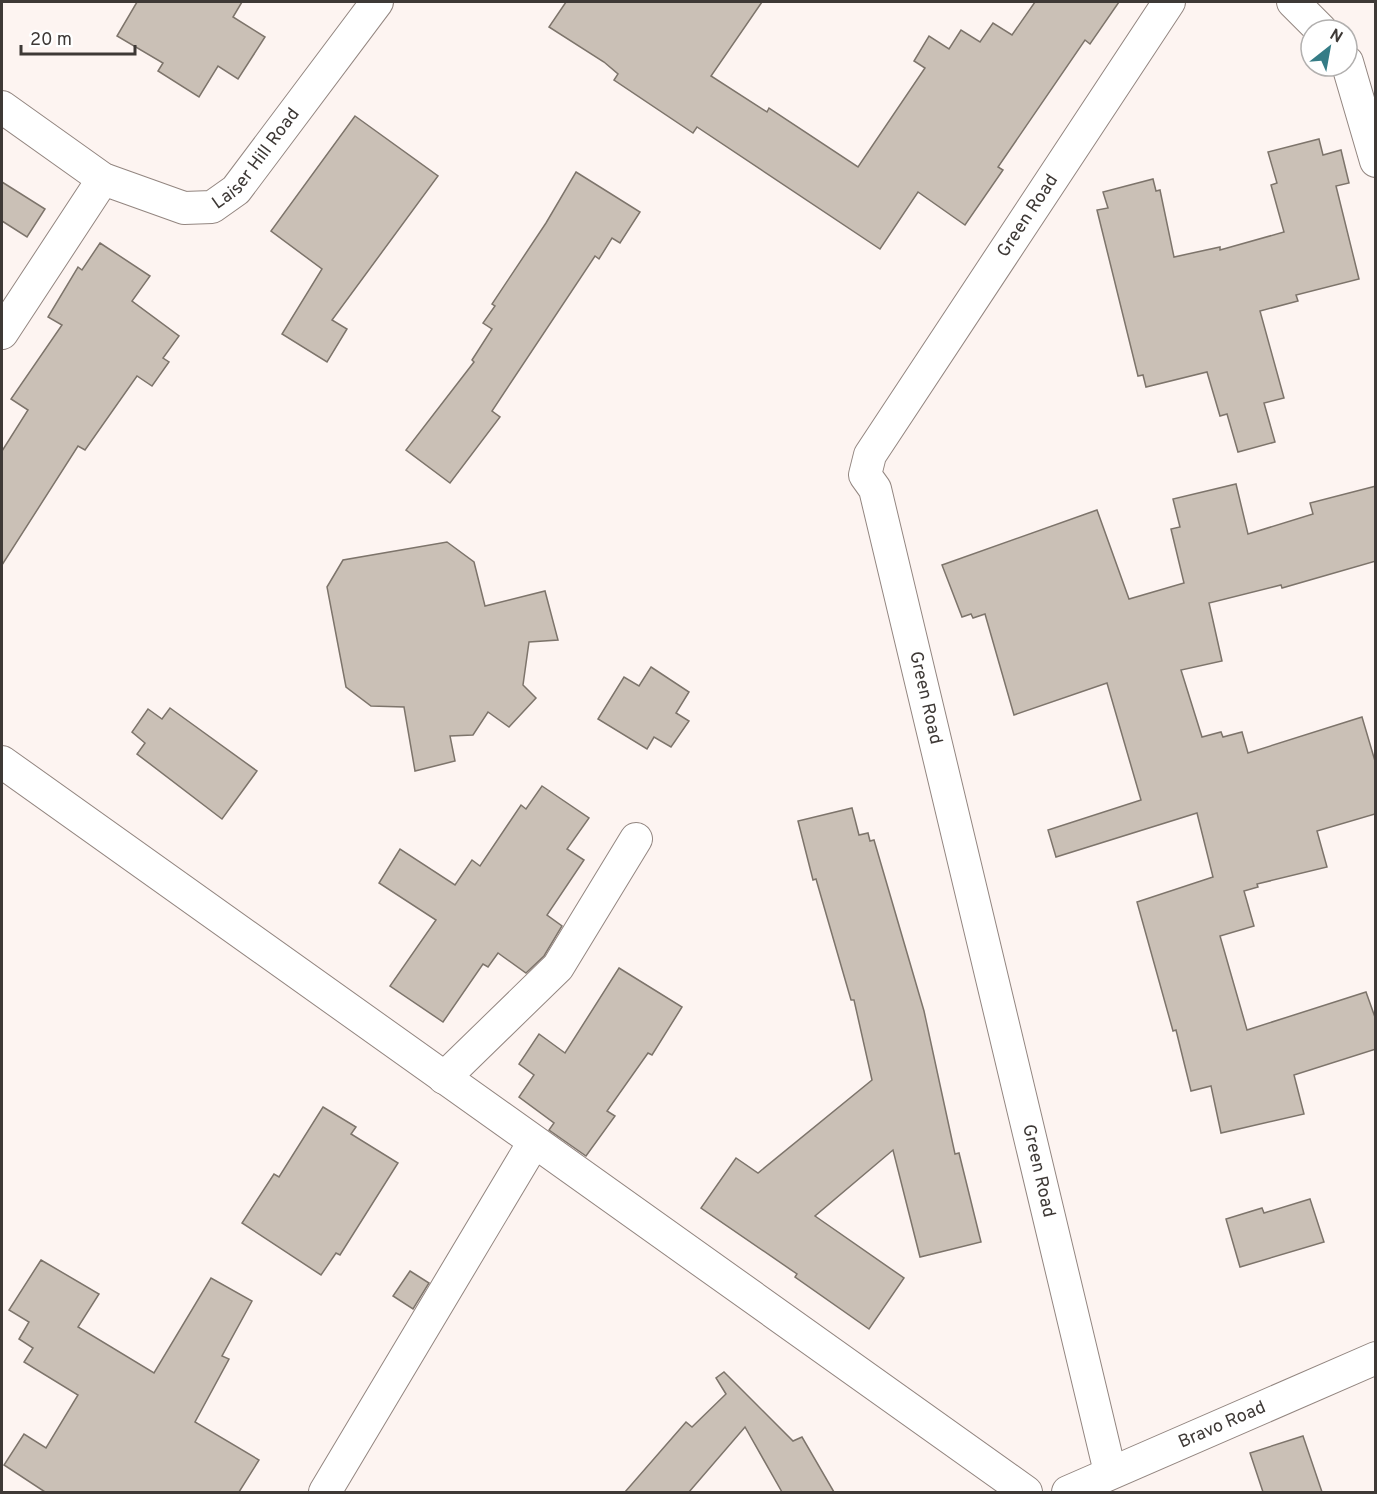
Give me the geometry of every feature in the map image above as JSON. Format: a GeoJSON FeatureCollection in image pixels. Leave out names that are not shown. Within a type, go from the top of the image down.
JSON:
{"type":"FeatureCollection","features":[{"type":"Feature","properties":{"kind":"street","name":"Laiser Hill Road"},"geometry":{"type":"LineString","coordinates":[[2,106],[103,179],[184,208],[212,207],[236,190],[377,2]]}},
{"type":"Feature","properties":{"kind":"street","name":"Green Road"},"geometry":{"type":"LineString","coordinates":[[1110,1473],[878,501],[875,489],[865,475],[870,455],[1169,2]]}},
{"type":"Feature","properties":{"kind":"street"},"geometry":{"type":"LineString","coordinates":[[1293,2],[1311,18]]}},
{"type":"Feature","properties":{"kind":"street"},"geometry":{"type":"LineString","coordinates":[[1352,78],[1376,161]]}},
{"type":"Feature","properties":{"kind":"street"},"geometry":{"type":"LineString","coordinates":[[2,333],[103,179]]}},
{"type":"Feature","properties":{"kind":"street"},"geometry":{"type":"LineString","coordinates":[[2,762],[1026,1492]]}},
{"type":"Feature","properties":{"kind":"street"},"geometry":{"type":"LineString","coordinates":[[444,1078],[558,968],[636,839]]}},
{"type":"Feature","properties":{"kind":"street"},"geometry":{"type":"LineString","coordinates":[[325,1492],[534,1142]]}},
{"type":"Feature","properties":{"kind":"street","name":"Bravo Road"},"geometry":{"type":"LineString","coordinates":[[1068,1492],[1376,1358]]}},
{"type":"Feature","properties":{"kind":"building"},"geometry":{"type":"Polygon","coordinates":[[[137,2],[242,2],[233,17],[265,37],[238,79],[218,66],[199,97],[158,71],[163,63],[117,36],[137,2]]]}},
{"type":"Feature","properties":{"kind":"building"},"geometry":{"type":"Polygon","coordinates":[[[566,2],[762,2],[711,76],[767,112],[769,108],[858,167],[925,68],[914,61],[929,36],[949,49],[961,30],[980,42],[993,23],[1012,35],[1035,2],[1119,2],[1090,44],[1085,40],[998,167],[1003,170],[965,225],[918,192],[880,249],[697,127],[693,133],[614,80],[618,74],[604,62],[549,27],[566,2]]]}},
{"type":"Feature","properties":{"kind":"building"},"geometry":{"type":"Polygon","coordinates":[[[355,116],[438,176],[332,320],[347,329],[327,362],[282,334],[322,269],[271,231],[355,116]]]}},
{"type":"Feature","properties":{"kind":"building"},"geometry":{"type":"Polygon","coordinates":[[[1319,139],[1323,155],[1341,150],[1349,183],[1336,186],[1359,279],[1296,295],[1298,301],[1260,311],[1284,398],[1264,403],[1275,442],[1238,452],[1227,414],[1220,416],[1207,372],[1146,387],[1143,375],[1138,376],[1097,210],[1108,208],[1103,192],[1153,179],[1156,191],[1160,190],[1174,257],[1220,247],[1220,250],[1284,232],[1271,185],[1277,183],[1268,152],[1319,139]]]}},
{"type":"Feature","properties":{"kind":"building"},"geometry":{"type":"Polygon","coordinates":[[[576,172],[640,212],[620,243],[612,238],[599,259],[595,256],[492,411],[500,417],[450,483],[406,450],[474,362],[472,360],[492,329],[483,323],[495,306],[492,304],[546,223],[576,172]]]}},
{"type":"Feature","properties":{"kind":"building"},"geometry":{"type":"Polygon","coordinates":[[[2,182],[45,209],[27,237],[2,221],[2,182]]]}},
{"type":"Feature","properties":{"kind":"building"},"geometry":{"type":"Polygon","coordinates":[[[100,243],[150,276],[132,301],[179,336],[163,358],[169,362],[152,386],[137,376],[85,450],[78,446],[2,565],[2,451],[28,410],[11,399],[62,325],[48,317],[78,267],[82,270],[100,243]]]}},
{"type":"Feature","properties":{"kind":"building"},"geometry":{"type":"Polygon","coordinates":[[[1236,484],[1248,534],[1313,514],[1310,503],[1376,486],[1376,561],[1282,588],[1281,585],[1209,603],[1222,661],[1181,670],[1202,737],[1221,732],[1223,737],[1242,732],[1248,753],[1362,717],[1375,761],[1375,814],[1317,831],[1327,867],[1257,884],[1258,887],[1244,891],[1254,926],[1220,936],[1247,1030],[1366,992],[1376,1020],[1376,1049],[1294,1075],[1304,1114],[1221,1133],[1211,1086],[1191,1091],[1176,1030],[1173,1031],[1137,902],[1213,877],[1197,813],[1056,857],[1048,830],[1141,800],[1107,683],[1014,715],[985,614],[973,618],[971,614],[962,617],[942,565],[1097,510],[1129,599],[1184,583],[1171,529],[1180,527],[1173,499],[1236,484]]]}},
{"type":"Feature","properties":{"kind":"building"},"geometry":{"type":"Polygon","coordinates":[[[447,542],[474,562],[485,606],[545,591],[558,640],[529,642],[523,685],[536,698],[509,727],[488,712],[473,735],[450,736],[455,761],[415,771],[404,707],[371,706],[346,687],[327,587],[343,560],[447,542]]]}},
{"type":"Feature","properties":{"kind":"building"},"geometry":{"type":"Polygon","coordinates":[[[651,667],[689,692],[676,713],[689,721],[671,747],[654,737],[647,749],[598,719],[624,677],[639,686],[651,667]]]}},
{"type":"Feature","properties":{"kind":"building"},"geometry":{"type":"Polygon","coordinates":[[[170,708],[257,771],[222,819],[137,754],[145,743],[132,732],[148,709],[162,719],[170,708]]]}},
{"type":"Feature","properties":{"kind":"building"},"geometry":{"type":"Polygon","coordinates":[[[542,786],[589,818],[567,849],[584,860],[547,915],[562,926],[544,956],[526,973],[498,953],[488,967],[483,964],[443,1022],[390,986],[436,920],[379,883],[400,849],[455,885],[472,860],[480,866],[521,805],[526,809],[542,786]]]}},
{"type":"Feature","properties":{"kind":"building"},"geometry":{"type":"Polygon","coordinates":[[[852,808],[859,835],[868,833],[870,841],[874,840],[924,1011],[955,1154],[959,1153],[981,1242],[920,1257],[893,1150],[815,1216],[904,1278],[869,1329],[795,1277],[797,1274],[701,1208],[736,1158],[758,1173],[872,1080],[854,1000],[851,1000],[816,879],[813,880],[798,821],[852,808]]]}},
{"type":"Feature","properties":{"kind":"building"},"geometry":{"type":"Polygon","coordinates":[[[619,968],[682,1007],[652,1055],[648,1053],[607,1111],[615,1116],[586,1156],[549,1130],[554,1123],[519,1097],[534,1075],[519,1064],[539,1034],[565,1053],[619,968]]]}},
{"type":"Feature","properties":{"kind":"building"},"geometry":{"type":"Polygon","coordinates":[[[323,1107],[356,1127],[351,1134],[398,1163],[340,1255],[336,1253],[321,1275],[242,1223],[274,1174],[279,1177],[323,1107]]]}},
{"type":"Feature","properties":{"kind":"building"},"geometry":{"type":"Polygon","coordinates":[[[1310,1199],[1324,1242],[1240,1267],[1226,1219],[1262,1208],[1264,1213],[1310,1199]]]}},
{"type":"Feature","properties":{"kind":"building"},"geometry":{"type":"Polygon","coordinates":[[[41,1260],[99,1294],[78,1327],[154,1373],[211,1278],[252,1301],[222,1356],[229,1359],[195,1422],[259,1460],[239,1492],[45,1492],[4,1465],[24,1434],[46,1448],[78,1395],[24,1362],[33,1348],[19,1339],[29,1322],[9,1310],[41,1260]]]}},
{"type":"Feature","properties":{"kind":"building"},"geometry":{"type":"Polygon","coordinates":[[[410,1271],[429,1283],[413,1309],[393,1296],[410,1271]]]}},
{"type":"Feature","properties":{"kind":"building"},"geometry":{"type":"Polygon","coordinates":[[[724,1372],[793,1441],[802,1437],[834,1492],[782,1492],[745,1427],[689,1492],[625,1492],[686,1422],[692,1427],[726,1394],[716,1378],[724,1372]]]}},
{"type":"Feature","properties":{"kind":"building"},"geometry":{"type":"Polygon","coordinates":[[[1303,1436],[1322,1492],[1263,1492],[1250,1453],[1303,1436]]]}}]}
